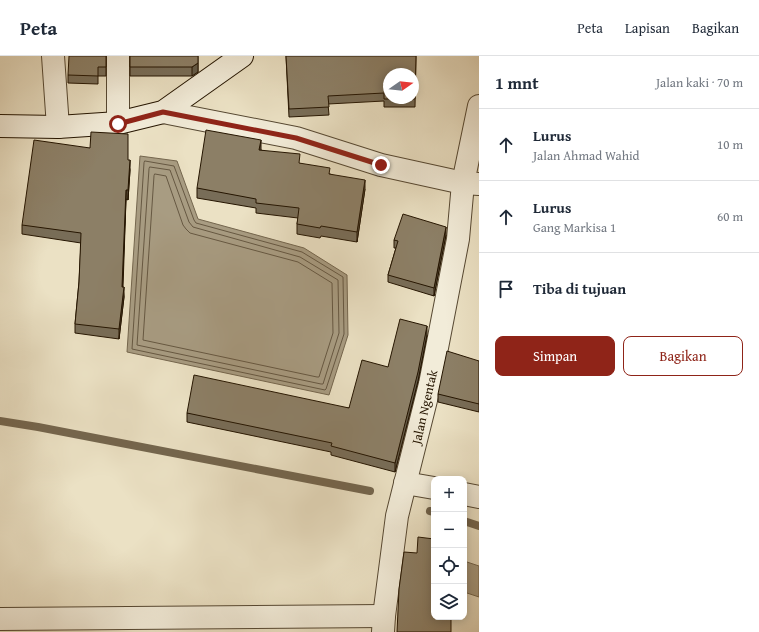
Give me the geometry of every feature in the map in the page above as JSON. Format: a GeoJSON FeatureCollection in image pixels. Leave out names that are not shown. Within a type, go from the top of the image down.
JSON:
{"type":"FeatureCollection","features":[{"type":"Feature","properties":{"kind":"street"},"geometry":{"type":"LineString","coordinates":[[53,56],[58,127]]}},
{"type":"Feature","properties":{"kind":"street"},"geometry":{"type":"LineString","coordinates":[[118,56],[118,124]]}},
{"type":"Feature","properties":{"kind":"street"},"geometry":{"type":"LineString","coordinates":[[0,126],[58,127],[118,124],[163,112],[242,56]]}},
{"type":"Feature","properties":{"kind":"street","name":"Jalan Ngentak"},"geometry":{"type":"LineString","coordinates":[[383,624],[397,516],[430,384],[458,239],[471,183],[479,106]]}},
{"type":"Feature","properties":{"kind":"street"},"geometry":{"type":"LineString","coordinates":[[163,112],[296,138],[381,165],[471,183]]}},
{"type":"Feature","properties":{"kind":"street"},"geometry":{"type":"LineString","coordinates":[[405,483],[431,487]]}},
{"type":"Feature","properties":{"kind":"street"},"geometry":{"type":"LineString","coordinates":[[467,495],[479,497]]}},
{"type":"Feature","properties":{"kind":"street"},"geometry":{"type":"LineString","coordinates":[[0,619],[383,624]]}},
{"type":"Feature","properties":{"kind":"water"},"geometry":{"type":"Polygon","coordinates":[[[140,156],[177,161],[198,219],[304,248],[347,275],[348,335],[329,395],[127,352],[140,156]]]}},
{"type":"Feature","properties":{"kind":"water"},"geometry":{"type":"Polygon","coordinates":[[[467,562],[479,566],[479,597],[467,593],[467,562]]]}},
{"type":"Feature","properties":{"kind":"building"},"geometry":{"type":"Polygon","coordinates":[[[69,56],[106,56],[106,67],[98,67],[98,76],[68,75],[69,56]]]}},
{"type":"Feature","properties":{"kind":"building"},"geometry":{"type":"Polygon","coordinates":[[[130,56],[198,56],[198,63],[192,67],[130,67],[130,56]]]}},
{"type":"Feature","properties":{"kind":"building"},"geometry":{"type":"Polygon","coordinates":[[[286,56],[416,56],[416,68],[383,68],[383,93],[328,96],[329,107],[289,109],[286,56]]]}},
{"type":"Feature","properties":{"kind":"building"},"geometry":{"type":"Polygon","coordinates":[[[206,130],[261,140],[259,150],[300,154],[299,163],[330,168],[329,174],[365,180],[357,232],[297,224],[299,208],[256,203],[256,199],[197,188],[206,130]]]}},
{"type":"Feature","properties":{"kind":"building"},"geometry":{"type":"Polygon","coordinates":[[[91,132],[128,134],[128,160],[130,160],[128,190],[126,190],[122,287],[124,287],[119,329],[75,324],[79,282],[81,233],[22,225],[34,140],[90,148],[91,132]]]}},
{"type":"Feature","properties":{"kind":"building"},"geometry":{"type":"Polygon","coordinates":[[[403,214],[446,227],[434,288],[388,275],[398,241],[394,240],[403,214]]]}},
{"type":"Feature","properties":{"kind":"building"},"geometry":{"type":"Polygon","coordinates":[[[400,319],[427,326],[418,372],[395,463],[331,446],[332,443],[187,413],[194,375],[349,408],[362,360],[388,367],[400,319]]]}},
{"type":"Feature","properties":{"kind":"building"},"geometry":{"type":"Polygon","coordinates":[[[447,351],[479,361],[479,404],[438,394],[447,351]]]}},
{"type":"Feature","properties":{"kind":"building"},"geometry":{"type":"Polygon","coordinates":[[[418,537],[431,539],[431,620],[451,620],[451,632],[397,632],[399,589],[404,552],[417,553],[418,537]]]}},
{"type":"Feature","properties":{"kind":"waterway"},"geometry":{"type":"LineString","coordinates":[[0,421],[370,491]]}},
{"type":"Feature","properties":{"kind":"waterway"},"geometry":{"type":"LineString","coordinates":[[467,522],[479,526]]}},
{"type":"Feature","properties":{"kind":"route"},"geometry":{"type":"LineString","coordinates":[[118,124],[163,112],[296,138],[381,165]]}}]}
